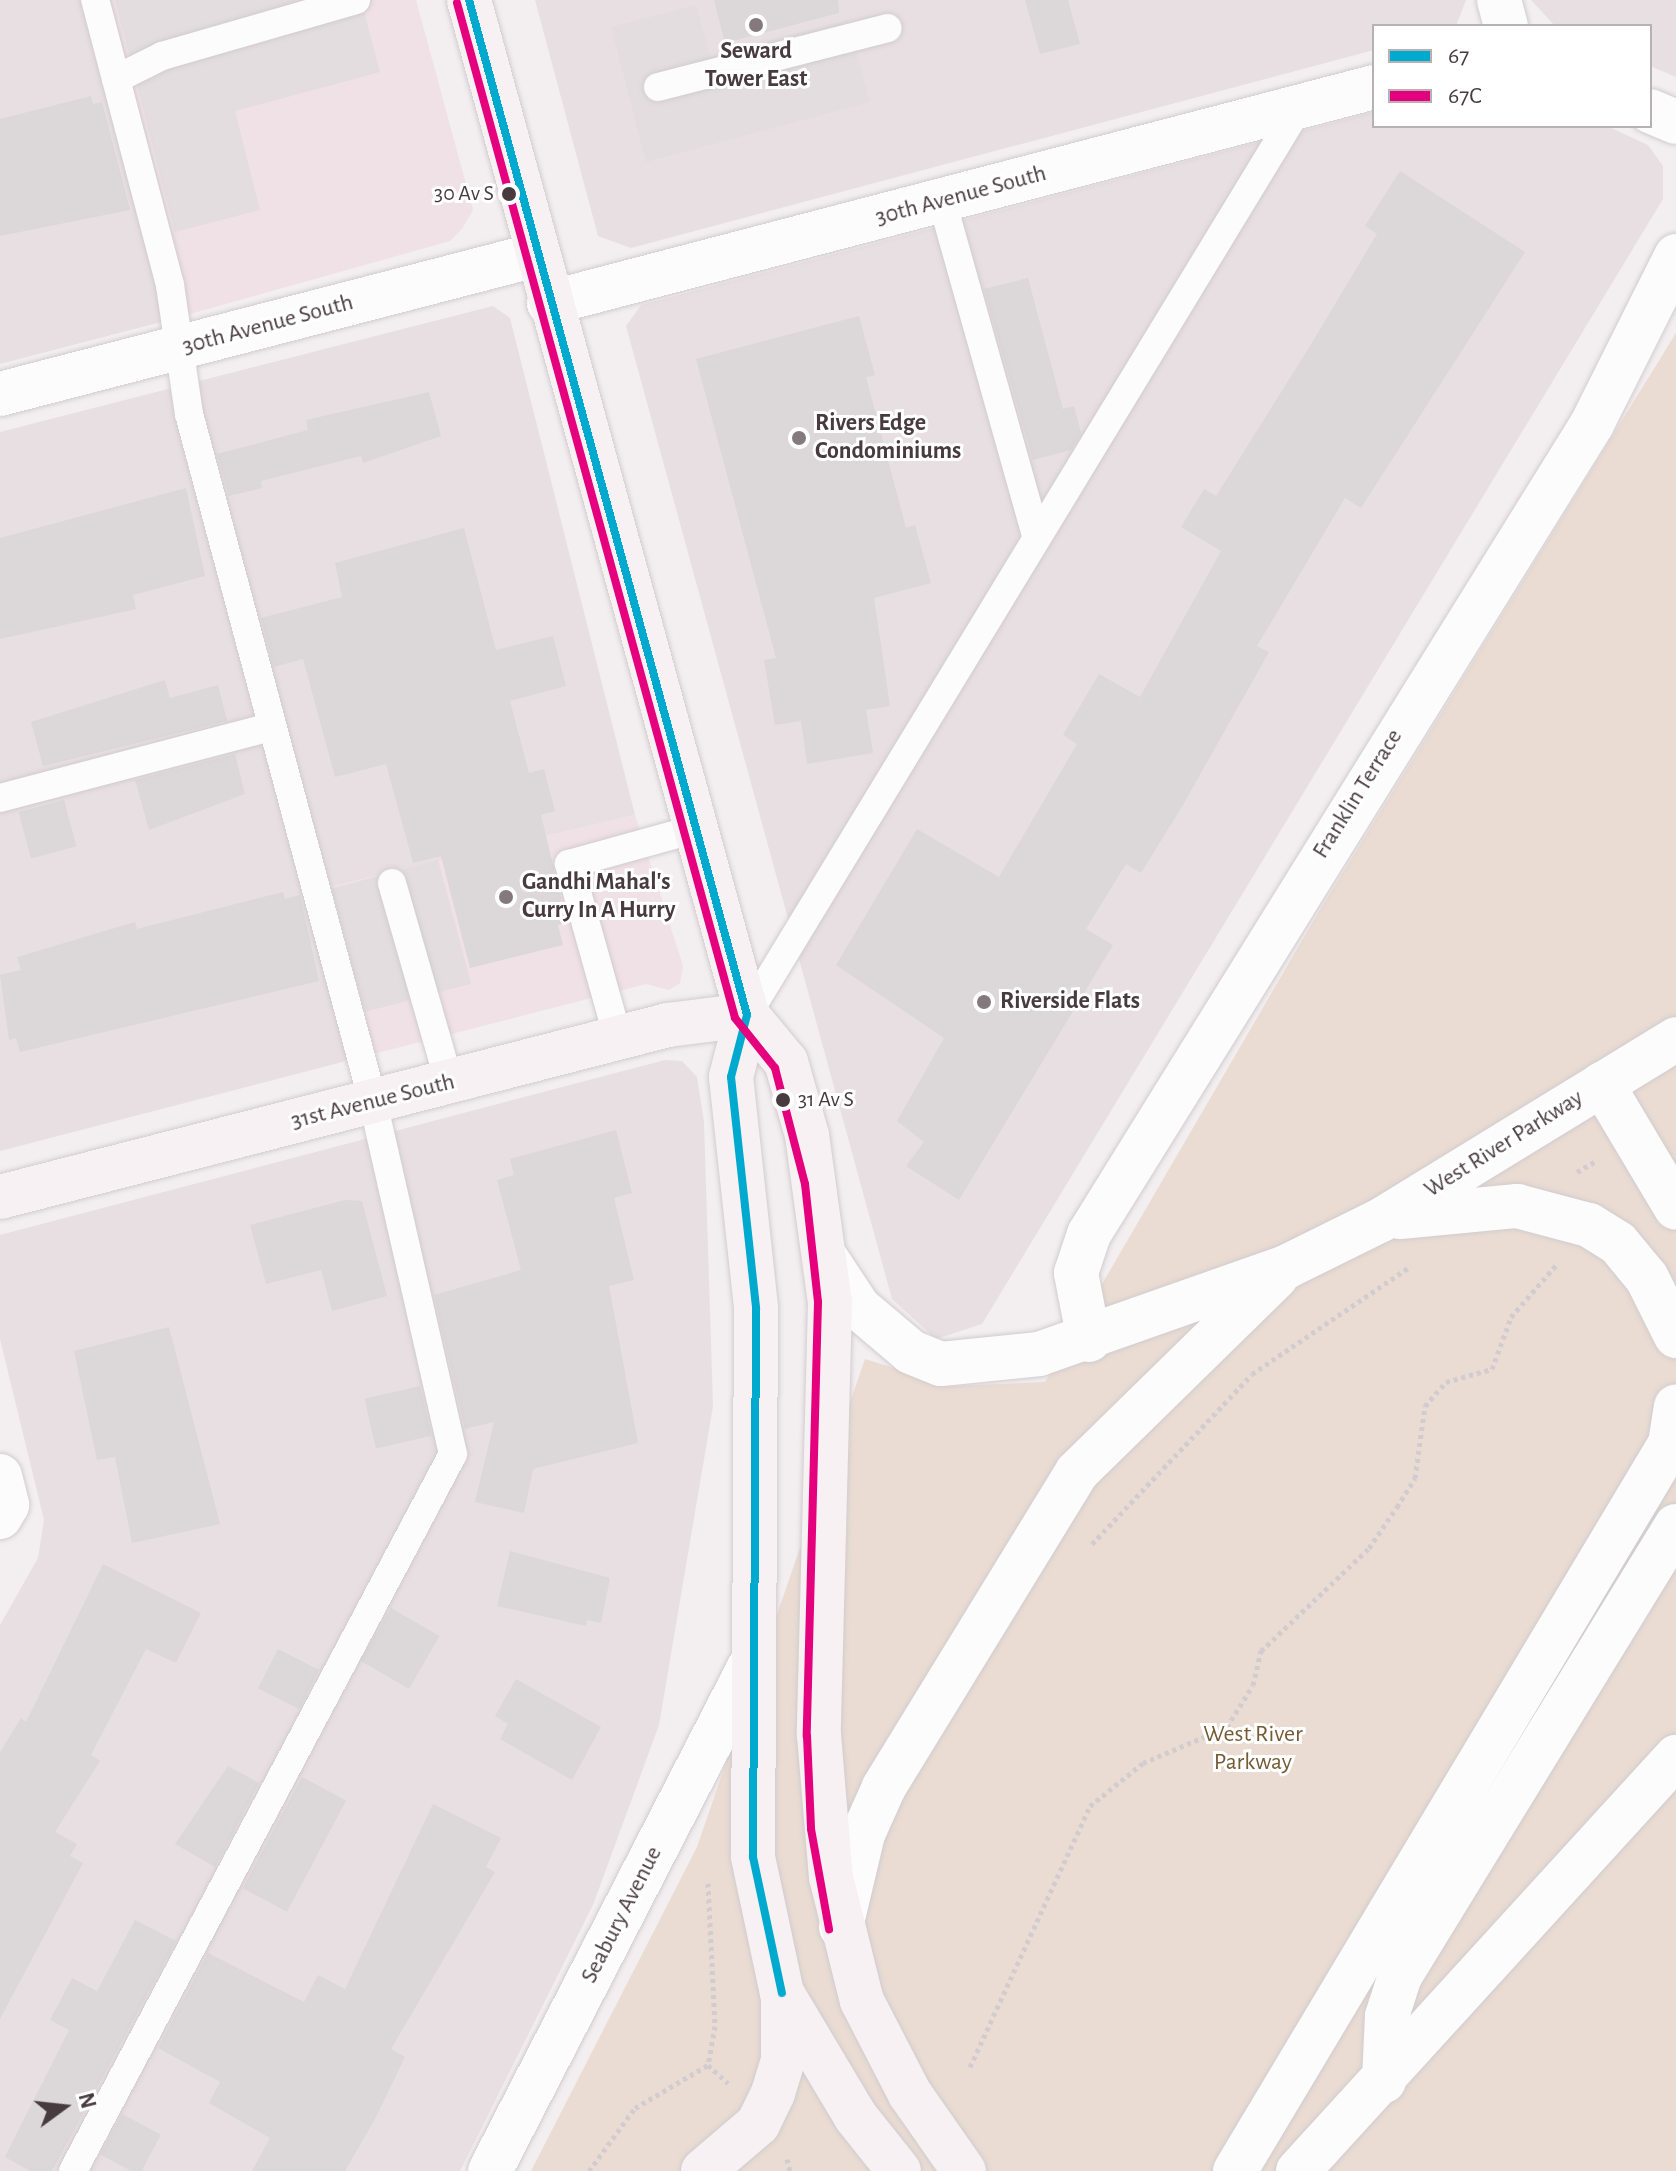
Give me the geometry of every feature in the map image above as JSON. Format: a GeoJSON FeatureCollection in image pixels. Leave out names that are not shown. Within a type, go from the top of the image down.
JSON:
{"type":"FeatureCollection","features":[{"type":"Feature","properties":{"kind":"street"},"geometry":{"type":"LineString","coordinates":[[469,0],[549,303],[747,1015],[786,1062],[807,1135],[826,1258],[819,1735],[823,1827],[841,1927],[862,2001],[891,2059],[964,2171]]}},
{"type":"Feature","properties":{"kind":"street"},"geometry":{"type":"LineString","coordinates":[[1499,0],[1505,24]]}},
{"type":"Feature","properties":{"kind":"street","name":"30th Avenue South"},"geometry":{"type":"LineString","coordinates":[[549,303],[1372,88]]}},
{"type":"Feature","properties":{"kind":"street"},"geometry":{"type":"LineString","coordinates":[[1652,112],[1676,122]]}},
{"type":"Feature","properties":{"kind":"street","name":"30th Avenue South"},"geometry":{"type":"LineString","coordinates":[[0,394],[536,255]]}},
{"type":"Feature","properties":{"kind":"street","name":"Franklin Terrace"},"geometry":{"type":"LineString","coordinates":[[1089,1340],[1076,1304],[1076,1273],[1089,1234],[1592,424],[1676,256]]}},
{"type":"Feature","properties":{"kind":"street"},"geometry":{"type":"LineString","coordinates":[[703,2171],[758,2124],[773,2093],[783,2060],[782,1993],[753,1857],[756,1309],[731,1077],[747,1015]]}},
{"type":"Feature","properties":{"kind":"street","name":"31st Avenue South"},"geometry":{"type":"LineString","coordinates":[[0,1197],[618,1038],[747,1015]]}},
{"type":"Feature","properties":{"kind":"street","name":"West River Parkway"},"geometry":{"type":"LineString","coordinates":[[826,1258],[888,1337],[941,1364],[1039,1354],[1089,1340],[1286,1267],[1381,1220],[1676,1039]]}},
{"type":"Feature","properties":{"kind":"street"},"geometry":{"type":"LineString","coordinates":[[1602,1084],[1676,1208]]}},
{"type":"Feature","properties":{"kind":"street"},"geometry":{"type":"LineString","coordinates":[[1381,1220],[1517,1206],[1589,1225],[1618,1243],[1647,1278],[1676,1336]]}},
{"type":"Feature","properties":{"kind":"street","name":"West River Parkway"},"geometry":{"type":"LineString","coordinates":[[841,1927],[863,1834],[884,1787],[1077,1472],[1286,1267]]}},
{"type":"Feature","properties":{"kind":"street"},"geometry":{"type":"LineString","coordinates":[[1235,2171],[1670,1444],[1676,1406]]}},
{"type":"Feature","properties":{"kind":"street"},"geometry":{"type":"LineString","coordinates":[[0,1476],[7,1505],[0,1517]]}},
{"type":"Feature","properties":{"kind":"street"},"geometry":{"type":"LineString","coordinates":[[1384,2081],[1387,2016],[1400,1976],[1676,1526]]}},
{"type":"Feature","properties":{"kind":"street","name":"Seabury Avenue"},"geometry":{"type":"LineString","coordinates":[[490,2171],[753,1660]]}},
{"type":"Feature","properties":{"kind":"street"},"geometry":{"type":"LineString","coordinates":[[1298,2171],[1384,2081],[1676,1757]]}},
{"type":"Feature","properties":{"kind":"street"},"geometry":{"type":"LineString","coordinates":[[782,1993],[856,2117],[899,2171]]}},
{"type":"Feature","properties":{"kind":"lane"},"geometry":{"type":"LineString","coordinates":[[73,2171],[453,1454],[373,1102],[189,414],[180,348],[95,0]]}},
{"type":"Feature","properties":{"kind":"lane"},"geometry":{"type":"LineString","coordinates":[[116,79],[162,56],[356,0]]}},
{"type":"Feature","properties":{"kind":"lane"},"geometry":{"type":"LineString","coordinates":[[658,87],[888,28]]}},
{"type":"Feature","properties":{"kind":"lane"},"geometry":{"type":"LineString","coordinates":[[747,1015],[1299,107]]}},
{"type":"Feature","properties":{"kind":"lane"},"geometry":{"type":"LineString","coordinates":[[942,201],[1037,538]]}},
{"type":"Feature","properties":{"kind":"lane"},"geometry":{"type":"LineString","coordinates":[[0,798],[271,727]]}},
{"type":"Feature","properties":{"kind":"lane"},"geometry":{"type":"LineString","coordinates":[[618,1038],[569,864],[695,829]]}},
{"type":"Feature","properties":{"kind":"lane"},"geometry":{"type":"LineString","coordinates":[[392,883],[449,1082]]}},
{"type":"Feature","properties":{"kind":"path"},"geometry":{"type":"LineString","coordinates":[[1517,1206],[1636,1139]]}},
{"type":"Feature","properties":{"kind":"path"},"geometry":{"type":"LineString","coordinates":[[970,2067],[1090,1806],[1143,1763],[1227,1727],[1275,1633],[1369,1548],[1415,1478],[1425,1406],[1446,1382],[1492,1369],[1511,1317],[1589,1225]]}},
{"type":"Feature","properties":{"kind":"path"},"geometry":{"type":"LineString","coordinates":[[1082,1555],[1252,1374],[1420,1259]]}},
{"type":"Feature","properties":{"kind":"path"},"geometry":{"type":"LineString","coordinates":[[589,2171],[635,2108],[708,2065]]}},
{"type":"Feature","properties":{"kind":"shaded area"},"geometry":{"type":"Polygon","coordinates":[[[0,0],[89,0],[169,320],[0,364],[0,0]]]}},
{"type":"Feature","properties":{"kind":"shaded area"},"geometry":{"type":"Polygon","coordinates":[[[89,0],[416,0],[473,210],[462,229],[450,241],[169,320],[89,0]]]}},
{"type":"Feature","properties":{"kind":"shaded area"},"geometry":{"type":"Polygon","coordinates":[[[115,0],[361,0],[380,72],[235,111],[260,210],[175,232],[115,0]]]}},
{"type":"Feature","properties":{"kind":"shaded area"},"geometry":{"type":"Polygon","coordinates":[[[535,0],[1466,0],[1457,24],[1372,24],[1372,51],[631,248],[598,236],[535,0]]]}},
{"type":"Feature","properties":{"kind":"shaded area"},"geometry":{"type":"Polygon","coordinates":[[[1531,0],[1676,0],[1676,77],[1652,67],[1652,24],[1553,24],[1531,0]]]}},
{"type":"Feature","properties":{"kind":"shaded area"},"geometry":{"type":"Polygon","coordinates":[[[696,5],[710,57],[848,20],[870,102],[646,162],[611,27],[696,5]]]}},
{"type":"Feature","properties":{"kind":"shaded area"},"geometry":{"type":"Polygon","coordinates":[[[1372,113],[1372,128],[1611,128],[1648,145],[1663,166],[1663,199],[982,1324],[936,1339],[892,1299],[626,326],[641,305],[1372,113]]]}},
{"type":"Feature","properties":{"kind":"shaded area"},"geometry":{"type":"Polygon","coordinates":[[[493,306],[510,318],[635,815],[309,892],[350,1060],[0,1151],[0,432],[493,306]]]}},
{"type":"Feature","properties":{"kind":"shaded area"},"geometry":{"type":"Polygon","coordinates":[[[635,815],[683,966],[680,983],[669,990],[646,984],[350,1060],[309,892],[635,815]]]}},
{"type":"Feature","properties":{"kind":"shaded area"},"geometry":{"type":"Polygon","coordinates":[[[438,860],[471,984],[365,1012],[332,888],[438,860]]]}},
{"type":"Feature","properties":{"kind":"shaded area"},"geometry":{"type":"Polygon","coordinates":[[[665,1060],[682,1061],[697,1077],[704,1122],[713,1406],[659,1725],[593,1905],[460,2171],[0,2171],[0,1625],[38,1558],[44,1520],[0,1339],[0,1235],[665,1060]]]}},
{"type":"Feature","properties":{"kind":"green space","name":"West River Parkway"},"geometry":{"type":"Polygon","coordinates":[[[1676,333],[1676,2171],[531,2171],[697,1847],[865,1359],[952,1386],[1045,1382],[1321,908],[1676,333]]]}},
{"type":"Feature","properties":{"kind":"building","name":"Seward Tower East"},"geometry":{"type":"Polygon","coordinates":[[[714,0],[838,0],[839,13],[725,43],[714,0]]]}},
{"type":"Feature","properties":{"kind":"building"},"geometry":{"type":"Polygon","coordinates":[[[1025,0],[1068,0],[1080,44],[1040,54],[1025,0]]]}},
{"type":"Feature","properties":{"kind":"building"},"geometry":{"type":"Polygon","coordinates":[[[91,96],[93,104],[102,102],[130,210],[0,236],[0,119],[91,96]]]}},
{"type":"Feature","properties":{"kind":"building"},"geometry":{"type":"Polygon","coordinates":[[[1400,171],[1525,252],[1361,508],[1345,498],[1257,646],[1269,652],[1183,805],[1141,873],[1126,864],[1086,929],[1113,945],[959,1200],[906,1166],[924,1142],[897,1121],[944,1038],[836,965],[917,829],[999,877],[1077,744],[1063,735],[1099,674],[1140,697],[1221,551],[1181,527],[1204,489],[1216,496],[1310,346],[1377,234],[1365,226],[1400,171]]]}},
{"type":"Feature","properties":{"kind":"building"},"geometry":{"type":"Polygon","coordinates":[[[1028,278],[1063,409],[1074,406],[1081,433],[1071,450],[1033,460],[984,289],[1028,278]]]}},
{"type":"Feature","properties":{"kind":"building","name":"Rivers Edge Condominiums"},"geometry":{"type":"Polygon","coordinates":[[[859,316],[875,375],[866,377],[906,528],[915,525],[931,583],[874,598],[890,706],[866,710],[873,753],[807,764],[801,721],[775,725],[764,660],[776,658],[696,359],[859,316]]]}},
{"type":"Feature","properties":{"kind":"building"},"geometry":{"type":"Polygon","coordinates":[[[429,392],[441,436],[363,463],[361,456],[261,481],[262,488],[229,496],[217,454],[308,430],[306,420],[429,392]]]}},
{"type":"Feature","properties":{"kind":"building"},"geometry":{"type":"Polygon","coordinates":[[[186,488],[205,576],[133,595],[136,609],[0,639],[0,538],[186,488]]]}},
{"type":"Feature","properties":{"kind":"building"},"geometry":{"type":"Polygon","coordinates":[[[464,528],[496,650],[553,636],[566,686],[510,701],[529,773],[544,769],[555,811],[541,815],[567,923],[558,925],[563,945],[470,968],[441,856],[413,863],[386,764],[335,777],[303,659],[274,667],[261,618],[342,597],[335,563],[464,528]]]}},
{"type":"Feature","properties":{"kind":"building"},"geometry":{"type":"Polygon","coordinates":[[[165,680],[170,698],[218,685],[227,721],[43,766],[31,722],[165,680]]]}},
{"type":"Feature","properties":{"kind":"building"},"geometry":{"type":"Polygon","coordinates":[[[235,754],[245,794],[149,830],[135,780],[235,754]]]}},
{"type":"Feature","properties":{"kind":"building"},"geometry":{"type":"Polygon","coordinates":[[[64,800],[76,846],[31,859],[19,812],[64,800]]]}},
{"type":"Feature","properties":{"kind":"building"},"geometry":{"type":"Polygon","coordinates":[[[283,892],[285,899],[300,895],[319,981],[20,1052],[16,1038],[9,1040],[0,975],[21,970],[17,957],[135,922],[137,929],[283,892]]]}},
{"type":"Feature","properties":{"kind":"building"},"geometry":{"type":"Polygon","coordinates":[[[616,1130],[632,1193],[614,1198],[634,1280],[609,1286],[638,1443],[533,1469],[524,1513],[475,1502],[494,1422],[465,1429],[434,1295],[521,1270],[497,1180],[514,1175],[510,1159],[616,1130]]]}},
{"type":"Feature","properties":{"kind":"building"},"geometry":{"type":"Polygon","coordinates":[[[345,1200],[362,1201],[387,1296],[332,1311],[321,1270],[266,1284],[250,1225],[345,1200]]]}},
{"type":"Feature","properties":{"kind":"building"},"geometry":{"type":"Polygon","coordinates":[[[169,1327],[220,1524],[132,1543],[115,1457],[97,1460],[74,1351],[169,1327]]]}},
{"type":"Feature","properties":{"kind":"building"},"geometry":{"type":"Polygon","coordinates":[[[420,1386],[431,1436],[376,1449],[364,1399],[420,1386]]]}},
{"type":"Feature","properties":{"kind":"building"},"geometry":{"type":"Polygon","coordinates":[[[510,1551],[610,1578],[601,1623],[587,1620],[586,1626],[497,1606],[510,1551]]]}},
{"type":"Feature","properties":{"kind":"building"},"geometry":{"type":"Polygon","coordinates":[[[103,1564],[201,1613],[176,1663],[146,1649],[91,1755],[100,1761],[55,1832],[77,1844],[70,1856],[83,1863],[0,2019],[0,1752],[21,1718],[26,1722],[103,1564]]]}},
{"type":"Feature","properties":{"kind":"building"},"geometry":{"type":"Polygon","coordinates":[[[391,1608],[439,1636],[409,1689],[360,1661],[391,1608]]]}},
{"type":"Feature","properties":{"kind":"building"},"geometry":{"type":"Polygon","coordinates":[[[278,1649],[319,1670],[299,1709],[258,1688],[278,1649]]]}},
{"type":"Feature","properties":{"kind":"building"},"geometry":{"type":"Polygon","coordinates":[[[516,1679],[601,1727],[572,1780],[500,1739],[508,1724],[495,1716],[516,1679]]]}},
{"type":"Feature","properties":{"kind":"building"},"geometry":{"type":"Polygon","coordinates":[[[228,1766],[259,1783],[215,1867],[175,1844],[228,1766]]]}},
{"type":"Feature","properties":{"kind":"building"},"geometry":{"type":"Polygon","coordinates":[[[302,1777],[346,1800],[287,1912],[243,1888],[302,1777]]]}},
{"type":"Feature","properties":{"kind":"building"},"geometry":{"type":"Polygon","coordinates":[[[433,1804],[501,1838],[486,1867],[495,1872],[391,2049],[405,2057],[375,2119],[345,2171],[252,2171],[270,2138],[209,2103],[220,2082],[158,2048],[208,1953],[304,2002],[318,1975],[345,1989],[433,1804]]]}},
{"type":"Feature","properties":{"kind":"building"},"geometry":{"type":"Polygon","coordinates":[[[135,1920],[176,1941],[52,2171],[30,2171],[5,2157],[69,2030],[50,2020],[72,1978],[97,1991],[135,1920]]]}},
{"type":"Feature","properties":{"kind":"building"},"geometry":{"type":"Polygon","coordinates":[[[122,2114],[161,2135],[142,2171],[131,2171],[100,2155],[122,2114]]]}},
{"type":"Feature","properties":{"kind":"transit line","name":"67"},"geometry":{"type":"LineString","coordinates":[[469,0],[747,1015],[731,1077],[756,1309],[753,1857],[782,1993]]}},
{"type":"Feature","properties":{"kind":"transit line","name":"67C"},"geometry":{"type":"LineString","coordinates":[[457,3],[735,1018],[775,1068],[805,1184],[818,1302],[807,1736],[811,1829],[829,1929]]}},
{"type":"Feature","properties":{"kind":"place","name":"Seward Tower East"},"geometry":{"type":"Point","coordinates":[756,25]}},
{"type":"Feature","properties":{"kind":"place","name":"30 Av S"},"geometry":{"type":"Point","coordinates":[509,194]}},
{"type":"Feature","properties":{"kind":"place","name":"Rivers Edge Condominiums"},"geometry":{"type":"Point","coordinates":[799,438]}},
{"type":"Feature","properties":{"kind":"place","name":"Gandhi Mahal's Curry In A Hurry"},"geometry":{"type":"Point","coordinates":[506,897]}},
{"type":"Feature","properties":{"kind":"place","name":"Riverside Flats"},"geometry":{"type":"Point","coordinates":[984,1002]}},
{"type":"Feature","properties":{"kind":"place","name":"31 Av S"},"geometry":{"type":"Point","coordinates":[783,1100]}}]}
